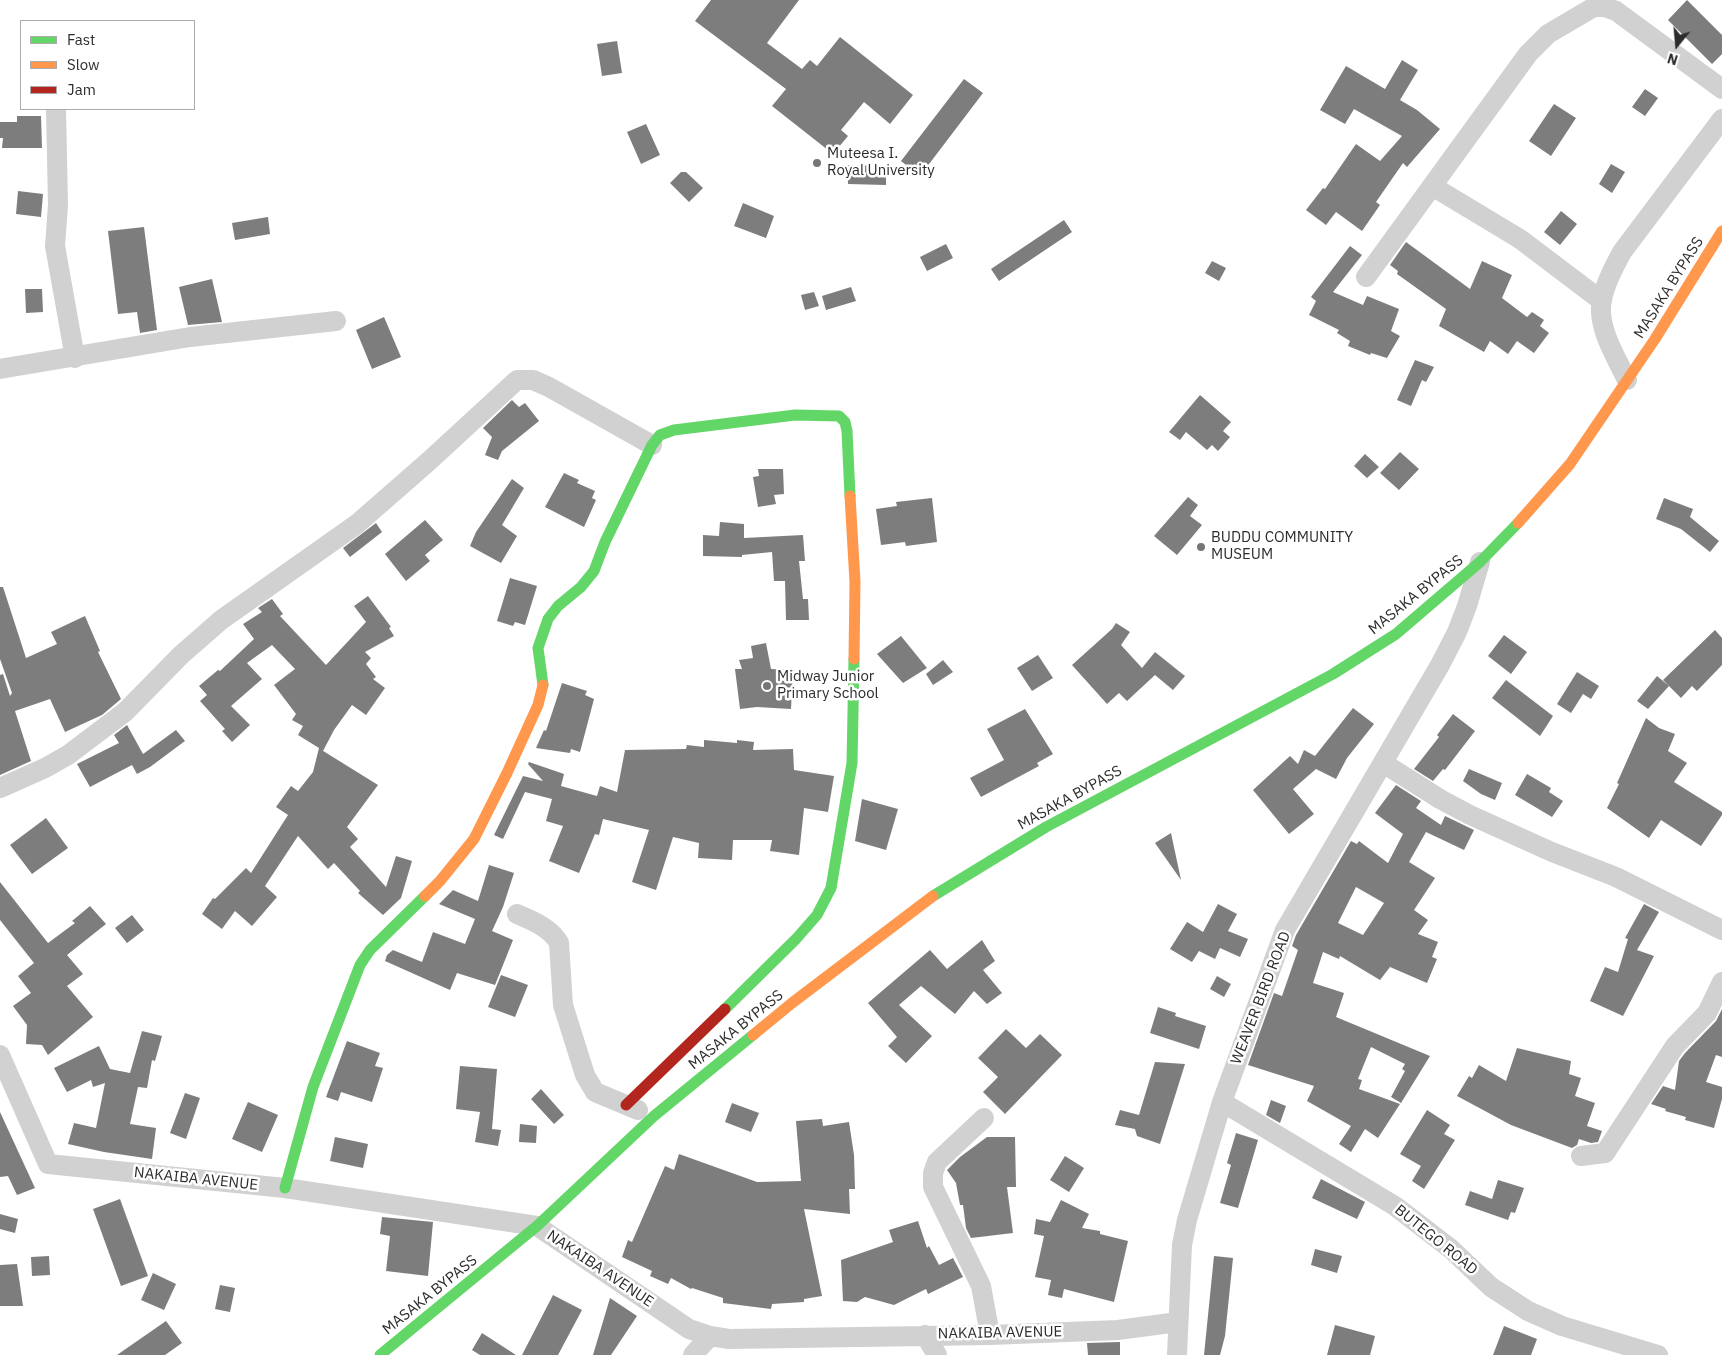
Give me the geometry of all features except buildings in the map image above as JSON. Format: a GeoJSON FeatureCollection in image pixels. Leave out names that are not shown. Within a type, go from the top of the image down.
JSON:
{"type":"FeatureCollection","features":[{"type":"Feature","properties":{"kind":"main road","name":"MASAKA BYPASS"},"geometry":{"type":"LineString","coordinates":[[380,1355],[537,1226],[654,1116],[792,1003],[936,894],[1046,827],[1333,674],[1396,634],[1480,562],[1521,520],[1570,464],[1655,339],[1722,232]]}},
{"type":"Feature","properties":{"kind":"main road"},"geometry":{"type":"LineString","coordinates":[[285,1188],[313,1087],[360,965],[370,950],[440,881],[474,840],[538,705],[543,683],[538,648],[548,619],[558,606],[581,587],[594,571],[605,542],[652,445],[660,435],[674,430],[795,415],[839,416],[845,422],[847,431],[855,582],[852,763],[831,888],[817,915],[758,978],[626,1105]]}},
{"type":"Feature","properties":{"kind":"street"},"geometry":{"type":"LineString","coordinates":[[1366,277],[1528,54],[1548,34],[1594,7],[1605,7],[1616,11],[1722,89]]}},
{"type":"Feature","properties":{"kind":"street"},"geometry":{"type":"LineString","coordinates":[[56,110],[58,205],[55,246],[75,358]]}},
{"type":"Feature","properties":{"kind":"street"},"geometry":{"type":"LineString","coordinates":[[1627,380],[1604,330],[1602,301],[1611,274],[1622,252],[1722,119]]}},
{"type":"Feature","properties":{"kind":"street"},"geometry":{"type":"LineString","coordinates":[[1432,186],[1520,239],[1602,301]]}},
{"type":"Feature","properties":{"kind":"street"},"geometry":{"type":"LineString","coordinates":[[0,369],[75,358],[190,337],[336,321]]}},
{"type":"Feature","properties":{"kind":"street"},"geometry":{"type":"LineString","coordinates":[[0,788],[45,768],[68,755],[125,712],[181,656],[222,620],[356,524],[518,380],[532,380],[549,387],[652,445]]}},
{"type":"Feature","properties":{"kind":"street","name":"WEAVER BIRD ROAD"},"geometry":{"type":"LineString","coordinates":[[1176,1355],[1182,1246],[1187,1220],[1222,1102],[1285,930],[1383,764],[1457,632],[1480,562]]}},
{"type":"Feature","properties":{"kind":"street"},"geometry":{"type":"LineString","coordinates":[[1383,764],[1470,815],[1552,852],[1616,877],[1722,930]]}},
{"type":"Feature","properties":{"kind":"street"},"geometry":{"type":"LineString","coordinates":[[517,914],[546,928],[554,934],[559,943],[562,1005],[585,1075],[595,1092],[654,1116]]}},
{"type":"Feature","properties":{"kind":"street"},"geometry":{"type":"LineString","coordinates":[[1581,1156],[1605,1153],[1675,1046],[1707,1013],[1722,982]]}},
{"type":"Feature","properties":{"kind":"street","name":"NAKAIBA AVENUE"},"geometry":{"type":"LineString","coordinates":[[0,1055],[48,1164],[285,1188],[537,1226],[689,1329],[710,1336],[729,1339],[990,1335],[1118,1330],[1178,1322]]}},
{"type":"Feature","properties":{"kind":"street","name":"BUTEGO ROAD"},"geometry":{"type":"LineString","coordinates":[[1222,1102],[1395,1206],[1451,1249],[1491,1287],[1528,1311],[1562,1326],[1658,1355]]}},
{"type":"Feature","properties":{"kind":"street"},"geometry":{"type":"LineString","coordinates":[[984,1118],[937,1162],[933,1173],[933,1187],[981,1286],[990,1335]]}},
{"type":"Feature","properties":{"kind":"street"},"geometry":{"type":"LineString","coordinates":[[925,1335],[937,1355]]}},
{"type":"Feature","properties":{"kind":"street"},"geometry":{"type":"LineString","coordinates":[[693,1355],[710,1336]]}},
{"type":"Feature","properties":{"kind":"traffic: fast"},"geometry":{"type":"LineString","coordinates":[[543,685],[538,648],[548,619],[558,606],[581,587],[594,571],[605,542],[652,445],[660,435],[674,430],[795,415],[839,416],[845,422],[847,431],[850,496]]}},
{"type":"Feature","properties":{"kind":"traffic: fast"},"geometry":{"type":"LineString","coordinates":[[933,896],[1046,827],[1333,674],[1396,634],[1480,562],[1518,523]]}},
{"type":"Feature","properties":{"kind":"traffic: fast"},"geometry":{"type":"LineString","coordinates":[[725,1009],[796,939],[817,915],[831,888],[852,763],[854,659]]}},
{"type":"Feature","properties":{"kind":"traffic: fast"},"geometry":{"type":"LineString","coordinates":[[285,1188],[313,1087],[360,965],[370,950],[425,896]]}},
{"type":"Feature","properties":{"kind":"traffic: fast"},"geometry":{"type":"LineString","coordinates":[[380,1355],[537,1226],[654,1116],[753,1035]]}},
{"type":"Feature","properties":{"kind":"traffic: slow"},"geometry":{"type":"LineString","coordinates":[[1518,523],[1570,464],[1655,339],[1722,231]]}},
{"type":"Feature","properties":{"kind":"traffic: slow"},"geometry":{"type":"LineString","coordinates":[[850,496],[855,582],[854,659]]}},
{"type":"Feature","properties":{"kind":"traffic: slow"},"geometry":{"type":"LineString","coordinates":[[425,896],[440,881],[474,839],[538,705],[543,685]]}},
{"type":"Feature","properties":{"kind":"traffic: slow"},"geometry":{"type":"LineString","coordinates":[[753,1035],[933,896]]}},
{"type":"Feature","properties":{"kind":"traffic: jam"},"geometry":{"type":"LineString","coordinates":[[626,1105],[725,1009]]}},
{"type":"Feature","properties":{"kind":"place","name":"Muteesa I. Royal University"},"geometry":{"type":"Point","coordinates":[817,163]}},
{"type":"Feature","properties":{"kind":"place","name":"BUDDU COMMUNITY MUSEUM"},"geometry":{"type":"Point","coordinates":[1201,547]}},
{"type":"Feature","properties":{"kind":"place","name":"Midway Junior Primary School"},"geometry":{"type":"Point","coordinates":[767,686]}}]}
